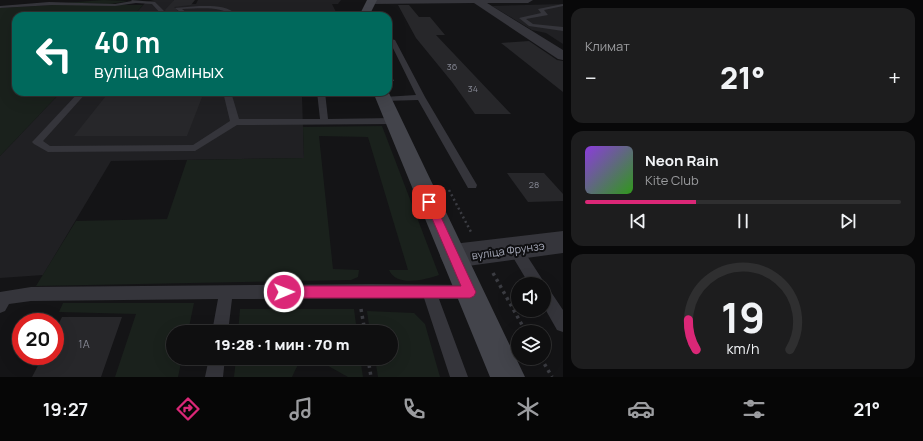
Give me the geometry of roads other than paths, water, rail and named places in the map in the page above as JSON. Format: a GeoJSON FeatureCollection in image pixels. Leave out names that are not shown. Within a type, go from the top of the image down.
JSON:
{"type":"FeatureCollection","features":[{"type":"Feature","properties":{"kind":"main road"},"geometry":{"type":"LineString","coordinates":[[366,12],[372,1]]}},
{"type":"Feature","properties":{"kind":"main road"},"geometry":{"type":"LineString","coordinates":[[389,96],[394,120],[453,256],[508,377]]}},
{"type":"Feature","properties":{"kind":"street"},"geometry":{"type":"LineString","coordinates":[[372,1],[528,0]]}},
{"type":"Feature","properties":{"kind":"street"},"geometry":{"type":"LineString","coordinates":[[476,1],[563,56]]}},
{"type":"Feature","properties":{"kind":"street","name":"вуліца Фрунзэ"},"geometry":{"type":"LineString","coordinates":[[453,256],[482,254],[563,242]]}},
{"type":"Feature","properties":{"kind":"lane"},"geometry":{"type":"LineString","coordinates":[[0,7],[86,0]]}},
{"type":"Feature","properties":{"kind":"lane"},"geometry":{"type":"LineString","coordinates":[[49,3],[116,5],[135,1],[153,3],[162,12]]}},
{"type":"Feature","properties":{"kind":"lane"},"geometry":{"type":"LineString","coordinates":[[563,6],[554,6],[540,10],[546,14],[522,18],[531,25],[563,29]]}},
{"type":"Feature","properties":{"kind":"lane"},"geometry":{"type":"LineString","coordinates":[[182,12],[177,8],[223,8],[232,12]]}},
{"type":"Feature","properties":{"kind":"lane"},"geometry":{"type":"LineString","coordinates":[[392,44],[421,97],[472,184]]}},
{"type":"Feature","properties":{"kind":"lane"},"geometry":{"type":"LineString","coordinates":[[79,96],[37,142],[48,149],[194,148],[235,122],[394,120]]}},
{"type":"Feature","properties":{"kind":"lane"},"geometry":{"type":"LineString","coordinates":[[228,96],[235,122]]}},
{"type":"Feature","properties":{"kind":"lane"},"geometry":{"type":"LineString","coordinates":[[321,96],[324,120]]}},
{"type":"Feature","properties":{"kind":"lane"},"geometry":{"type":"LineString","coordinates":[[389,96],[421,97]]}},
{"type":"Feature","properties":{"kind":"lane"},"geometry":{"type":"LineString","coordinates":[[515,249],[533,277]]}},
{"type":"Feature","properties":{"kind":"lane"},"geometry":{"type":"LineString","coordinates":[[429,292],[459,377]]}},
{"type":"Feature","properties":{"kind":"lane"},"geometry":{"type":"LineString","coordinates":[[0,306],[5,297],[31,294],[470,292]]}},
{"type":"Feature","properties":{"kind":"lane"},"geometry":{"type":"LineString","coordinates":[[221,325],[226,293]]}},
{"type":"Feature","properties":{"kind":"lane"},"geometry":{"type":"LineString","coordinates":[[551,305],[563,324]]}},
{"type":"Feature","properties":{"kind":"lane"},"geometry":{"type":"LineString","coordinates":[[214,377],[216,365]]}}]}
